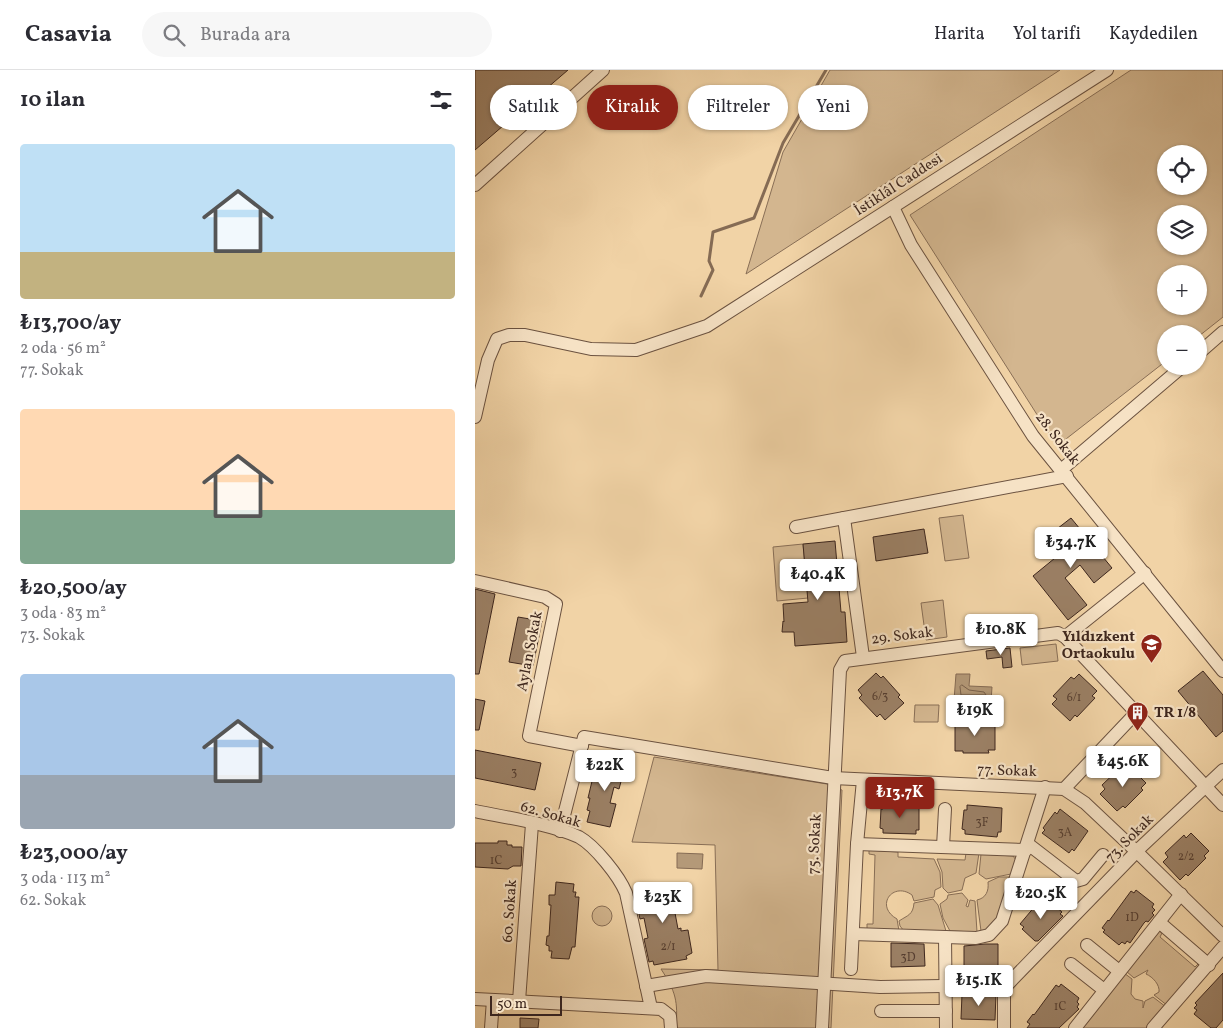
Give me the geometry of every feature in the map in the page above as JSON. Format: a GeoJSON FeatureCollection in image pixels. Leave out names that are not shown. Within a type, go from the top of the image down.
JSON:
{"type":"FeatureCollection","features":[{"type":"Feature","properties":{"kind":"street"},"geometry":{"type":"LineString","coordinates":[[475,185],[603,70]]}},
{"type":"Feature","properties":{"kind":"street","name":"İstiklâl Caddesi"},"geometry":{"type":"LineString","coordinates":[[475,417],[488,360],[497,339],[509,335],[525,335],[591,350],[636,350],[707,326],[1107,70]]}},
{"type":"Feature","properties":{"kind":"street","name":"28. Sokak"},"geometry":{"type":"LineString","coordinates":[[893,207],[911,244],[1033,436],[1223,671]]}},
{"type":"Feature","properties":{"kind":"street"},"geometry":{"type":"LineString","coordinates":[[1207,346],[1223,332]]}},
{"type":"Feature","properties":{"kind":"street"},"geometry":{"type":"LineString","coordinates":[[796,527],[1064,473],[1173,375]]}},
{"type":"Feature","properties":{"kind":"street"},"geometry":{"type":"LineString","coordinates":[[844,518],[863,657]]}},
{"type":"Feature","properties":{"kind":"street"},"geometry":{"type":"LineString","coordinates":[[1145,573],[1065,637],[1135,714],[1206,785],[1223,806]]}},
{"type":"Feature","properties":{"kind":"street","name":"Aylan Sokak"},"geometry":{"type":"LineString","coordinates":[[475,581],[545,597],[556,604],[529,736],[583,741]]}},
{"type":"Feature","properties":{"kind":"street","name":"29. Sokak"},"geometry":{"type":"LineString","coordinates":[[843,663],[848,659],[1054,632],[1065,637]]}},
{"type":"Feature","properties":{"kind":"street","name":"75. Sokak"},"geometry":{"type":"LineString","coordinates":[[822,1028],[833,778],[843,663]]}},
{"type":"Feature","properties":{"kind":"street"},"geometry":{"type":"LineString","coordinates":[[1135,714],[1064,789],[1085,803],[1223,936]]}},
{"type":"Feature","properties":{"kind":"street"},"geometry":{"type":"LineString","coordinates":[[560,831],[583,741]]}},
{"type":"Feature","properties":{"kind":"street","name":"77. Sokak"},"geometry":{"type":"LineString","coordinates":[[583,741],[833,778],[1064,789]]}},
{"type":"Feature","properties":{"kind":"street","name":"73. Sokak"},"geometry":{"type":"LineString","coordinates":[[1007,985],[1137,852],[1223,770]]}},
{"type":"Feature","properties":{"kind":"street"},"geometry":{"type":"LineString","coordinates":[[851,969],[857,844],[863,780]]}},
{"type":"Feature","properties":{"kind":"street"},"geometry":{"type":"LineString","coordinates":[[853,934],[945,937],[981,937],[989,935],[1002,921],[1045,788]]}},
{"type":"Feature","properties":{"kind":"street"},"geometry":{"type":"LineString","coordinates":[[943,847],[945,809]]}},
{"type":"Feature","properties":{"kind":"street","name":"62. Sokak"},"geometry":{"type":"LineString","coordinates":[[475,811],[560,831],[579,837],[590,846],[623,886],[651,1008]]}},
{"type":"Feature","properties":{"kind":"street","name":"60. Sokak"},"geometry":{"type":"LineString","coordinates":[[519,1001],[532,824]]}},
{"type":"Feature","properties":{"kind":"street"},"geometry":{"type":"LineString","coordinates":[[857,844],[1027,847],[1076,881],[1083,879],[1103,855]]}},
{"type":"Feature","properties":{"kind":"street"},"geometry":{"type":"LineString","coordinates":[[1075,1028],[1181,894]]}},
{"type":"Feature","properties":{"kind":"street"},"geometry":{"type":"LineString","coordinates":[[1159,922],[1209,965]]}},
{"type":"Feature","properties":{"kind":"street"},"geometry":{"type":"LineString","coordinates":[[945,937],[946,1028]]}},
{"type":"Feature","properties":{"kind":"street"},"geometry":{"type":"LineString","coordinates":[[1087,945],[1119,972]]}},
{"type":"Feature","properties":{"kind":"street"},"geometry":{"type":"LineString","coordinates":[[1153,1028],[1223,947]]}},
{"type":"Feature","properties":{"kind":"street"},"geometry":{"type":"LineString","coordinates":[[1071,964],[1104,990]]}},
{"type":"Feature","properties":{"kind":"street"},"geometry":{"type":"LineString","coordinates":[[646,986],[706,976],[880,987],[1007,985],[1004,996],[1004,1028]]}},
{"type":"Feature","properties":{"kind":"street"},"geometry":{"type":"LineString","coordinates":[[475,1000],[661,1009],[670,1016],[671,1028]]}},
{"type":"Feature","properties":{"kind":"street"},"geometry":{"type":"LineString","coordinates":[[491,1028],[493,1000]]}},
{"type":"Feature","properties":{"kind":"street"},"geometry":{"type":"LineString","coordinates":[[881,1011],[946,1011]]}},
{"type":"Feature","properties":{"kind":"shaded area"},"geometry":{"type":"Polygon","coordinates":[[[830,70],[1060,70],[746,274],[783,152],[798,126],[798,130],[868,130],[868,85],[821,85],[830,70]]]}},
{"type":"Feature","properties":{"kind":"shaded area"},"geometry":{"type":"Polygon","coordinates":[[[1131,70],[1223,70],[1223,317],[1207,330],[1207,325],[1157,325],[1157,368],[1057,446],[910,215],[1131,70]]]}},
{"type":"Feature","properties":{"kind":"shaded area"},"geometry":{"type":"Polygon","coordinates":[[[963,515],[969,558],[945,561],[939,518],[963,515]]]}},
{"type":"Feature","properties":{"kind":"shaded area"},"geometry":{"type":"Polygon","coordinates":[[[803,544],[808,598],[777,601],[773,547],[803,544]]]}},
{"type":"Feature","properties":{"kind":"shaded area"},"geometry":{"type":"Polygon","coordinates":[[[943,600],[947,637],[926,640],[921,603],[943,600]]]}},
{"type":"Feature","properties":{"kind":"shaded area"},"geometry":{"type":"Polygon","coordinates":[[[1056,644],[1058,661],[1022,665],[1020,648],[1056,644]]]}},
{"type":"Feature","properties":{"kind":"shaded area"},"geometry":{"type":"Polygon","coordinates":[[[915,705],[939,705],[938,722],[914,722],[915,705]]]}},
{"type":"Feature","properties":{"kind":"shaded area"},"geometry":{"type":"Polygon","coordinates":[[[654,757],[827,784],[842,790],[831,1028],[676,1028],[677,1011],[675,997],[661,969],[718,970],[715,845],[632,842],[654,757]]]}},
{"type":"Feature","properties":{"kind":"shaded area"},"geometry":{"type":"Polygon","coordinates":[[[869,850],[898,852],[898,857],[934,859],[940,872],[941,887],[935,890],[934,897],[914,901],[912,895],[905,891],[898,891],[889,897],[887,908],[890,914],[897,919],[899,931],[867,930],[867,924],[873,924],[875,855],[869,854],[869,850]]]}},
{"type":"Feature","properties":{"kind":"shaded area"},"geometry":{"type":"Polygon","coordinates":[[[966,853],[979,853],[976,873],[965,878],[962,890],[948,893],[943,888],[942,872],[937,859],[965,860],[966,853]]]}},
{"type":"Feature","properties":{"kind":"shaded area"},"geometry":{"type":"Polygon","coordinates":[[[981,854],[1013,856],[1016,860],[1011,874],[986,879],[979,874],[981,854]]]}},
{"type":"Feature","properties":{"kind":"shaded area"},"geometry":{"type":"Polygon","coordinates":[[[999,877],[1011,877],[999,917],[986,931],[981,931],[977,900],[983,898],[986,894],[988,882],[999,877]]]}},
{"type":"Feature","properties":{"kind":"shaded area"},"geometry":{"type":"Polygon","coordinates":[[[962,893],[968,900],[966,906],[968,907],[970,900],[975,901],[977,932],[950,931],[943,918],[940,904],[947,899],[948,895],[962,893]]]}},
{"type":"Feature","properties":{"kind":"shaded area"},"geometry":{"type":"Polygon","coordinates":[[[933,899],[938,905],[946,931],[904,931],[899,921],[911,912],[914,903],[933,899]]]}},
{"type":"Feature","properties":{"kind":"shaded area"},"geometry":{"type":"Polygon","coordinates":[[[598,906],[606,906],[612,912],[612,920],[606,926],[598,926],[592,920],[592,912],[598,906]]]}},
{"type":"Feature","properties":{"kind":"shaded area"},"geometry":{"type":"Polygon","coordinates":[[[1159,931],[1162,933],[1160,937],[1195,967],[1199,963],[1202,965],[1168,1006],[1154,995],[1159,992],[1158,987],[1153,979],[1146,974],[1148,970],[1134,978],[1126,971],[1159,931]]]}},
{"type":"Feature","properties":{"kind":"shaded area"},"geometry":{"type":"Polygon","coordinates":[[[1124,973],[1132,979],[1131,994],[1135,999],[1143,1001],[1143,1008],[1145,1001],[1153,997],[1166,1007],[1151,1028],[1082,1028],[1124,973]]]}},
{"type":"Feature","properties":{"kind":"water"},"geometry":{"type":"Polygon","coordinates":[[[956,674],[970,674],[969,686],[992,687],[991,702],[954,700],[956,674]]]}},
{"type":"Feature","properties":{"kind":"water"},"geometry":{"type":"Polygon","coordinates":[[[677,853],[703,854],[702,869],[677,868],[677,853]]]}},
{"type":"Feature","properties":{"kind":"building"},"geometry":{"type":"Polygon","coordinates":[[[475,70],[568,70],[551,85],[490,85],[490,130],[498,130],[475,150],[475,70]]]}},
{"type":"Feature","properties":{"kind":"building"},"geometry":{"type":"Polygon","coordinates":[[[1071,518],[1112,568],[1094,583],[1080,565],[1065,578],[1087,605],[1068,620],[1033,576],[1066,549],[1053,532],[1071,518]]]}},
{"type":"Feature","properties":{"kind":"building"},"geometry":{"type":"Polygon","coordinates":[[[924,529],[928,553],[876,561],[873,537],[924,529]]]}},
{"type":"Feature","properties":{"kind":"building"},"geometry":{"type":"Polygon","coordinates":[[[835,541],[841,612],[845,612],[847,642],[795,646],[794,632],[782,632],[784,622],[783,604],[808,602],[803,544],[835,541]]]}},
{"type":"Feature","properties":{"kind":"building"},"geometry":{"type":"Polygon","coordinates":[[[475,589],[495,594],[479,674],[475,674],[475,589]]]}},
{"type":"Feature","properties":{"kind":"building"},"geometry":{"type":"Polygon","coordinates":[[[518,617],[542,621],[533,666],[509,662],[518,617]]]}},
{"type":"Feature","properties":{"kind":"building"},"geometry":{"type":"Polygon","coordinates":[[[1010,648],[1012,667],[1003,668],[1002,657],[987,659],[986,651],[1010,648]]]}},
{"type":"Feature","properties":{"kind":"building"},"geometry":{"type":"Polygon","coordinates":[[[1203,671],[1223,695],[1223,731],[1216,737],[1178,691],[1203,671]]]}},
{"type":"Feature","properties":{"kind":"building"},"geometry":{"type":"Polygon","coordinates":[[[876,673],[881,678],[883,676],[900,695],[898,697],[904,703],[885,720],[880,714],[877,717],[859,698],[862,695],[858,690],[876,673]]]}},
{"type":"Feature","properties":{"kind":"building"},"geometry":{"type":"Polygon","coordinates":[[[1079,674],[1097,691],[1092,696],[1095,698],[1077,717],[1075,715],[1070,721],[1052,704],[1057,699],[1053,696],[1071,677],[1074,679],[1079,674]]]}},
{"type":"Feature","properties":{"kind":"building"},"geometry":{"type":"Polygon","coordinates":[[[475,699],[485,701],[479,730],[475,730],[475,699]]]}},
{"type":"Feature","properties":{"kind":"building"},"geometry":{"type":"Polygon","coordinates":[[[962,721],[988,721],[988,725],[995,725],[995,750],[988,750],[989,753],[963,753],[963,751],[955,751],[955,726],[962,726],[962,721]]]}},
{"type":"Feature","properties":{"kind":"building"},"geometry":{"type":"Polygon","coordinates":[[[475,750],[541,763],[535,790],[475,778],[475,750]]]}},
{"type":"Feature","properties":{"kind":"building"},"geometry":{"type":"Polygon","coordinates":[[[603,757],[626,763],[619,789],[614,787],[610,803],[616,804],[610,827],[587,822],[590,811],[587,810],[590,798],[588,798],[593,777],[596,778],[603,757]]]}},
{"type":"Feature","properties":{"kind":"building"},"geometry":{"type":"Polygon","coordinates":[[[1128,765],[1146,783],[1141,788],[1143,790],[1125,808],[1123,806],[1117,811],[1100,794],[1105,789],[1102,785],[1121,767],[1123,770],[1128,765]]]}},
{"type":"Feature","properties":{"kind":"building"},"geometry":{"type":"Polygon","coordinates":[[[884,803],[919,805],[919,830],[916,830],[916,834],[883,833],[883,829],[880,828],[881,809],[883,809],[884,803]]]}},
{"type":"Feature","properties":{"kind":"building"},"geometry":{"type":"Polygon","coordinates":[[[967,805],[1002,808],[1001,832],[998,832],[997,837],[965,834],[965,830],[962,829],[964,810],[967,810],[967,805]]]}},
{"type":"Feature","properties":{"kind":"building"},"geometry":{"type":"Polygon","coordinates":[[[1060,809],[1088,831],[1074,851],[1072,849],[1069,853],[1042,833],[1045,830],[1043,828],[1055,812],[1057,814],[1060,809]]]}},
{"type":"Feature","properties":{"kind":"building"},"geometry":{"type":"Polygon","coordinates":[[[1191,833],[1209,851],[1204,856],[1206,858],[1188,876],[1186,874],[1180,880],[1163,862],[1168,857],[1165,853],[1184,835],[1186,838],[1191,833]]]}},
{"type":"Feature","properties":{"kind":"building"},"geometry":{"type":"Polygon","coordinates":[[[498,841],[507,841],[507,845],[512,845],[512,847],[522,847],[521,866],[513,866],[508,869],[475,867],[475,843],[498,843],[498,841]]]}},
{"type":"Feature","properties":{"kind":"building"},"geometry":{"type":"Polygon","coordinates":[[[556,882],[574,884],[573,892],[576,892],[575,897],[579,897],[575,947],[572,947],[569,959],[551,958],[552,951],[549,951],[549,946],[546,945],[547,936],[549,936],[551,905],[549,905],[549,895],[555,895],[556,882]]]}},
{"type":"Feature","properties":{"kind":"building"},"geometry":{"type":"Polygon","coordinates":[[[671,883],[672,890],[679,888],[683,912],[675,913],[678,929],[681,928],[681,931],[688,930],[692,953],[686,956],[687,959],[654,965],[653,961],[649,962],[644,939],[648,938],[644,918],[640,919],[635,895],[637,895],[636,889],[671,883]]]}},
{"type":"Feature","properties":{"kind":"building"},"geometry":{"type":"Polygon","coordinates":[[[1136,890],[1154,904],[1152,907],[1155,910],[1152,913],[1154,915],[1148,922],[1144,923],[1130,943],[1127,941],[1125,944],[1122,942],[1119,945],[1103,932],[1105,930],[1102,928],[1131,891],[1134,893],[1136,890]]]}},
{"type":"Feature","properties":{"kind":"building"},"geometry":{"type":"Polygon","coordinates":[[[1041,899],[1045,901],[1047,899],[1062,912],[1060,914],[1063,916],[1038,941],[1035,941],[1022,929],[1024,927],[1020,924],[1041,899]]]}},
{"type":"Feature","properties":{"kind":"building"},"geometry":{"type":"Polygon","coordinates":[[[891,943],[924,944],[925,966],[891,967],[891,943]]]}},
{"type":"Feature","properties":{"kind":"building"},"geometry":{"type":"Polygon","coordinates":[[[998,944],[998,970],[964,971],[964,946],[998,944]]]}},
{"type":"Feature","properties":{"kind":"building"},"geometry":{"type":"Polygon","coordinates":[[[1223,973],[1223,1020],[1216,1028],[1211,1028],[1194,1014],[1197,1010],[1194,1008],[1197,1005],[1195,1003],[1223,973]]]}},
{"type":"Feature","properties":{"kind":"building"},"geometry":{"type":"Polygon","coordinates":[[[1061,984],[1079,998],[1077,1007],[1079,1009],[1059,1028],[1027,1028],[1030,1024],[1027,1022],[1033,1014],[1056,985],[1059,987],[1061,984]]]}},
{"type":"Feature","properties":{"kind":"building"},"geometry":{"type":"Polygon","coordinates":[[[962,994],[996,994],[995,1020],[961,1019],[962,994]]]}},
{"type":"Feature","properties":{"kind":"building"},"geometry":{"type":"Polygon","coordinates":[[[520,1018],[539,1019],[538,1028],[520,1028],[520,1018]]]}},
{"type":"Feature","properties":{"kind":"waterway"},"geometry":{"type":"LineString","coordinates":[[701,296],[713,270],[709,261],[713,232],[754,218],[783,143],[826,70]]}},
{"type":"Feature","properties":{"kind":"place","name":"Yıldızkent Ortaokulu"},"geometry":{"type":"Point","coordinates":[1151,664]}},
{"type":"Feature","properties":{"kind":"place","name":"TR 1/8"},"geometry":{"type":"Point","coordinates":[1138,731]}}]}
